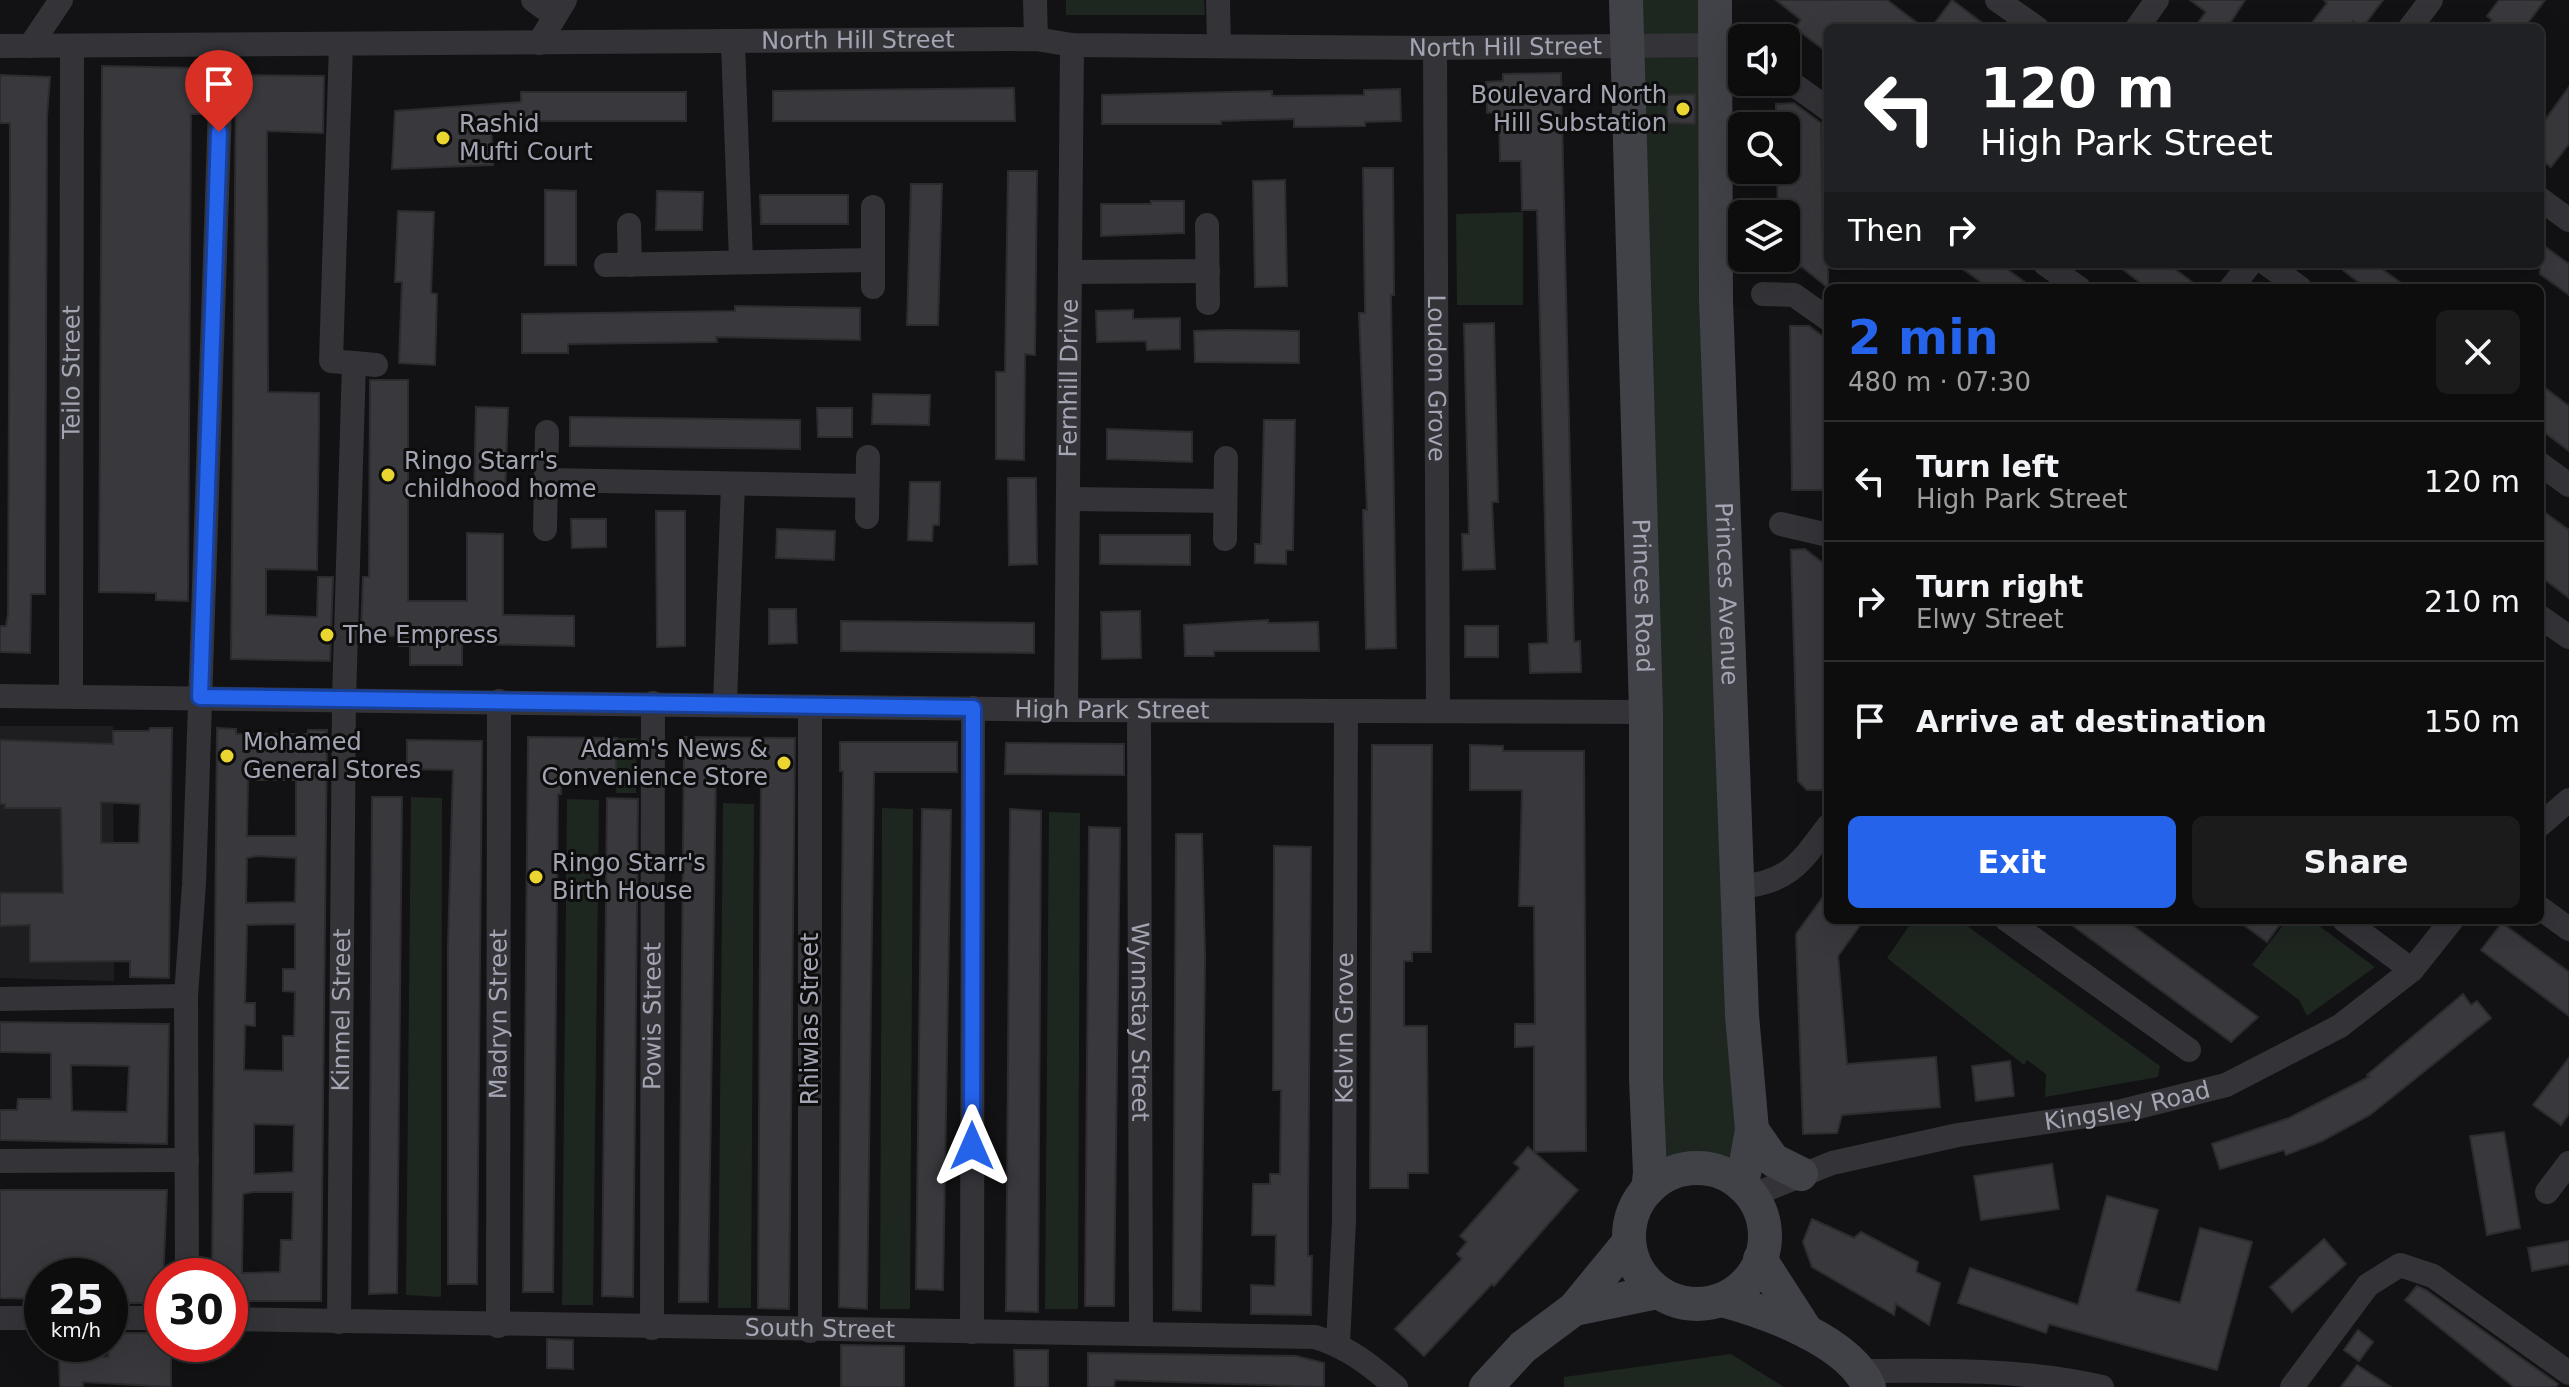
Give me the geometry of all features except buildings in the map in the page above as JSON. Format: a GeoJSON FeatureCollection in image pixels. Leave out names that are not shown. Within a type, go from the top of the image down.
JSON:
{"type":"FeatureCollection","features":[{"type":"Feature","properties":{"kind":"main road","name":"Princes Road"},"geometry":{"type":"LineString","coordinates":[[1626,0],[1646,712],[1648,1189]]}},
{"type":"Feature","properties":{"kind":"main road","name":"Princes Avenue"},"geometry":{"type":"LineString","coordinates":[[1715,0],[1716,300],[1742,1015],[1752,1130],[1747,1190]]}},
{"type":"Feature","properties":{"kind":"main road"},"geometry":{"type":"LineString","coordinates":[[1752,1130],[1773,1160],[1801,1174]]}},
{"type":"Feature","properties":{"kind":"main road"},"geometry":{"type":"LineString","coordinates":[[1689,1169],[1726,1174],[1747,1190],[1765,1228],[1756,1271],[1741,1288],[1722,1300],[1699,1304],[1677,1301],[1657,1292],[1637,1270],[1629,1242],[1636,1206],[1648,1189],[1666,1175],[1689,1169]]}},
{"type":"Feature","properties":{"kind":"main road"},"geometry":{"type":"LineString","coordinates":[[1486,1387],[1523,1347],[1574,1309],[1629,1242]]}},
{"type":"Feature","properties":{"kind":"main road"},"geometry":{"type":"LineString","coordinates":[[1760,1259],[1808,1333]]}},
{"type":"Feature","properties":{"kind":"main road"},"geometry":{"type":"LineString","coordinates":[[1574,1309],[1657,1292]]}},
{"type":"Feature","properties":{"kind":"main road"},"geometry":{"type":"LineString","coordinates":[[1722,1300],[1763,1311],[1808,1333],[1866,1379]]}},
{"type":"Feature","properties":{"kind":"street"},"geometry":{"type":"LineString","coordinates":[[30,46],[61,0]]}},
{"type":"Feature","properties":{"kind":"street"},"geometry":{"type":"LineString","coordinates":[[533,0],[560,8],[539,43]]}},
{"type":"Feature","properties":{"kind":"street"},"geometry":{"type":"LineString","coordinates":[[1035,0],[1036,39]]}},
{"type":"Feature","properties":{"kind":"street"},"geometry":{"type":"LineString","coordinates":[[1218,0],[1219,46]]}},
{"type":"Feature","properties":{"kind":"street"},"geometry":{"type":"LineString","coordinates":[[1997,0],[2031,24]]}},
{"type":"Feature","properties":{"kind":"street"},"geometry":{"type":"LineString","coordinates":[[2140,24],[2157,0]]}},
{"type":"Feature","properties":{"kind":"street"},"geometry":{"type":"LineString","coordinates":[[2413,24],[2431,0]]}},
{"type":"Feature","properties":{"kind":"street","name":"North Hill Street"},"geometry":{"type":"LineString","coordinates":[[0,46],[733,44],[1036,39],[1072,45],[1435,48],[1716,45]]}},
{"type":"Feature","properties":{"kind":"street","name":"Kinmel Street"},"geometry":{"type":"LineString","coordinates":[[339,1322],[344,699],[365,364],[331,361],[341,44]]}},
{"type":"Feature","properties":{"kind":"street"},"geometry":{"type":"LineString","coordinates":[[733,44],[741,261]]}},
{"type":"Feature","properties":{"kind":"street","name":"Fernhill Drive"},"geometry":{"type":"LineString","coordinates":[[1066,710],[1071,499],[1072,45]]}},
{"type":"Feature","properties":{"kind":"street"},"geometry":{"type":"LineString","coordinates":[[187,1258],[186,996],[200,697],[222,46]]}},
{"type":"Feature","properties":{"kind":"street","name":"Teilo Street"},"geometry":{"type":"LineString","coordinates":[[71,696],[72,47]]}},
{"type":"Feature","properties":{"kind":"street","name":"Loudon Grove"},"geometry":{"type":"LineString","coordinates":[[1435,48],[1438,709]]}},
{"type":"Feature","properties":{"kind":"street"},"geometry":{"type":"LineString","coordinates":[[1800,89],[1824,106]]}},
{"type":"Feature","properties":{"kind":"street"},"geometry":{"type":"LineString","coordinates":[[873,207],[873,287]]}},
{"type":"Feature","properties":{"kind":"street"},"geometry":{"type":"LineString","coordinates":[[629,225],[618,265],[873,260]]}},
{"type":"Feature","properties":{"kind":"street"},"geometry":{"type":"LineString","coordinates":[[1207,225],[1208,303]]}},
{"type":"Feature","properties":{"kind":"street"},"geometry":{"type":"LineString","coordinates":[[2051,268],[2073,284]]}},
{"type":"Feature","properties":{"kind":"street"},"geometry":{"type":"LineString","coordinates":[[2234,284],[2247,268]]}},
{"type":"Feature","properties":{"kind":"street"},"geometry":{"type":"LineString","coordinates":[[2272,268],[2294,284]]}},
{"type":"Feature","properties":{"kind":"street"},"geometry":{"type":"LineString","coordinates":[[1071,272],[1208,271]]}},
{"type":"Feature","properties":{"kind":"street"},"geometry":{"type":"LineString","coordinates":[[1763,294],[1794,295],[1824,316]]}},
{"type":"Feature","properties":{"kind":"street"},"geometry":{"type":"LineString","coordinates":[[545,529],[547,432]]}},
{"type":"Feature","properties":{"kind":"street"},"geometry":{"type":"LineString","coordinates":[[867,517],[868,457]]}},
{"type":"Feature","properties":{"kind":"street"},"geometry":{"type":"LineString","coordinates":[[1225,539],[1226,458]]}},
{"type":"Feature","properties":{"kind":"street"},"geometry":{"type":"LineString","coordinates":[[2544,467],[2569,485]]}},
{"type":"Feature","properties":{"kind":"street"},"geometry":{"type":"LineString","coordinates":[[546,480],[867,486]]}},
{"type":"Feature","properties":{"kind":"street"},"geometry":{"type":"LineString","coordinates":[[725,704],[733,484]]}},
{"type":"Feature","properties":{"kind":"street"},"geometry":{"type":"LineString","coordinates":[[1071,499],[1225,501]]}},
{"type":"Feature","properties":{"kind":"street"},"geometry":{"type":"LineString","coordinates":[[1781,524],[1824,534]]}},
{"type":"Feature","properties":{"kind":"street"},"geometry":{"type":"LineString","coordinates":[[2544,620],[2569,637]]}},
{"type":"Feature","properties":{"kind":"street","name":"High Park Street"},"geometry":{"type":"LineString","coordinates":[[0,696],[1066,710],[1646,712]]}},
{"type":"Feature","properties":{"kind":"street","name":"Madryn Street"},"geometry":{"type":"LineString","coordinates":[[498,1326],[499,701]]}},
{"type":"Feature","properties":{"kind":"street","name":"Powis Street"},"geometry":{"type":"LineString","coordinates":[[652,1328],[653,703]]}},
{"type":"Feature","properties":{"kind":"street","name":"Rhiwlas Street"},"geometry":{"type":"LineString","coordinates":[[810,707],[810,1331]]}},
{"type":"Feature","properties":{"kind":"street"},"geometry":{"type":"LineString","coordinates":[[972,1332],[973,708]]}},
{"type":"Feature","properties":{"kind":"street","name":"Wynnstay Street"},"geometry":{"type":"LineString","coordinates":[[1139,710],[1141,1334]]}},
{"type":"Feature","properties":{"kind":"street","name":"Kelvin Grove"},"geometry":{"type":"LineString","coordinates":[[1338,1344],[1344,1221],[1346,711]]}},
{"type":"Feature","properties":{"kind":"street"},"geometry":{"type":"LineString","coordinates":[[2544,822],[2569,800]]}},
{"type":"Feature","properties":{"kind":"street"},"geometry":{"type":"LineString","coordinates":[[1738,887],[1763,885],[1795,870],[1824,831]]}},
{"type":"Feature","properties":{"kind":"street"},"geometry":{"type":"LineString","coordinates":[[2544,911],[2569,929]]}},
{"type":"Feature","properties":{"kind":"street"},"geometry":{"type":"LineString","coordinates":[[2013,924],[2189,1050]]}},
{"type":"Feature","properties":{"kind":"street"},"geometry":{"type":"LineString","coordinates":[[2349,924],[2412,970]]}},
{"type":"Feature","properties":{"kind":"street","name":"Kingsley Road"},"geometry":{"type":"LineString","coordinates":[[1747,1190],[1832,1163],[1958,1135],[2122,1111],[2226,1085],[2340,1026],[2412,970],[2449,924]]}},
{"type":"Feature","properties":{"kind":"street"},"geometry":{"type":"LineString","coordinates":[[0,999],[186,996]]}},
{"type":"Feature","properties":{"kind":"street"},"geometry":{"type":"LineString","coordinates":[[0,1161],[187,1160]]}},
{"type":"Feature","properties":{"kind":"street"},"geometry":{"type":"LineString","coordinates":[[2547,1192],[2569,1163]]}},
{"type":"Feature","properties":{"kind":"street"},"geometry":{"type":"LineString","coordinates":[[2292,1387],[2368,1285],[2400,1265],[2433,1276],[2569,1373]]}},
{"type":"Feature","properties":{"kind":"street"},"geometry":{"type":"LineString","coordinates":[[0,1318],[24,1318]]}},
{"type":"Feature","properties":{"kind":"street","name":"South Street"},"geometry":{"type":"LineString","coordinates":[[248,1319],[498,1326],[1315,1337],[1338,1344],[1365,1360],[1396,1387]]}},
{"type":"Feature","properties":{"kind":"street"},"geometry":{"type":"LineString","coordinates":[[1866,1379],[1938,1370],[2067,1379],[2102,1387]]}},
{"type":"Feature","properties":{"kind":"shaded area"},"geometry":{"type":"Polygon","coordinates":[[[1066,0],[1204,0],[1205,15],[1066,15],[1066,0]]]}},
{"type":"Feature","properties":{"kind":"shaded area"},"geometry":{"type":"Polygon","coordinates":[[[1626,0],[1715,0],[1742,1185],[1714,1172],[1687,1171],[1666,1175],[1626,0]]]}},
{"type":"Feature","properties":{"kind":"shaded area"},"geometry":{"type":"Polygon","coordinates":[[[1523,212],[1523,305],[1457,305],[1456,214],[1523,212]]]}},
{"type":"Feature","properties":{"kind":"shaded area"},"geometry":{"type":"Polygon","coordinates":[[[0,726],[113,726],[114,981],[0,978],[0,726]]]}},
{"type":"Feature","properties":{"kind":"shaded area"},"geometry":{"type":"Polygon","coordinates":[[[617,738],[637,738],[636,793],[616,793],[617,738]]]}},
{"type":"Feature","properties":{"kind":"shaded area"},"geometry":{"type":"Polygon","coordinates":[[[411,797],[442,798],[441,1297],[406,1295],[411,797]]]}},
{"type":"Feature","properties":{"kind":"shaded area"},"geometry":{"type":"Polygon","coordinates":[[[567,799],[599,800],[593,1305],[562,1305],[567,799]]]}},
{"type":"Feature","properties":{"kind":"shaded area"},"geometry":{"type":"Polygon","coordinates":[[[723,803],[754,804],[751,1308],[718,1308],[723,803]]]}},
{"type":"Feature","properties":{"kind":"shaded area"},"geometry":{"type":"Polygon","coordinates":[[[882,808],[913,809],[910,1309],[880,1309],[882,808]]]}},
{"type":"Feature","properties":{"kind":"shaded area"},"geometry":{"type":"Polygon","coordinates":[[[1049,812],[1080,813],[1078,1309],[1045,1309],[1049,812]]]}},
{"type":"Feature","properties":{"kind":"shaded area"},"geometry":{"type":"Polygon","coordinates":[[[1910,924],[1965,924],[2160,1066],[2158,1077],[2045,1097],[2046,1074],[2027,1060],[2024,1065],[1887,958],[1910,924]]]}},
{"type":"Feature","properties":{"kind":"shaded area"},"geometry":{"type":"Polygon","coordinates":[[[2284,924],[2316,924],[2375,967],[2307,1016],[2299,1000],[2252,965],[2284,924]]]}},
{"type":"Feature","properties":{"kind":"shaded area"},"geometry":{"type":"Polygon","coordinates":[[[1731,1354],[1784,1387],[1564,1387],[1564,1377],[1731,1354]]]}},
{"type":"Feature","properties":{"kind":"place","name":"Boulevard North Hill Substation"},"geometry":{"type":"Point","coordinates":[1683,109]}},
{"type":"Feature","properties":{"kind":"place","name":"Rashid Mufti Court"},"geometry":{"type":"Point","coordinates":[443,138]}},
{"type":"Feature","properties":{"kind":"place","name":"Ringo Starr's childhood home"},"geometry":{"type":"Point","coordinates":[388,475]}},
{"type":"Feature","properties":{"kind":"place","name":"The Empress"},"geometry":{"type":"Point","coordinates":[327,635]}},
{"type":"Feature","properties":{"kind":"place","name":"Mohamed General Stores"},"geometry":{"type":"Point","coordinates":[227,756]}},
{"type":"Feature","properties":{"kind":"place","name":"Adam's News & Convenience Store"},"geometry":{"type":"Point","coordinates":[784,763]}},
{"type":"Feature","properties":{"kind":"place","name":"Ringo Starr's Birth House"},"geometry":{"type":"Point","coordinates":[536,877]}},
{"type":"Feature","properties":{"kind":"route"},"geometry":{"type":"LineString","coordinates":[[219,132],[200,697],[305,701],[370,699],[973,708],[972,1146]]}}]}
